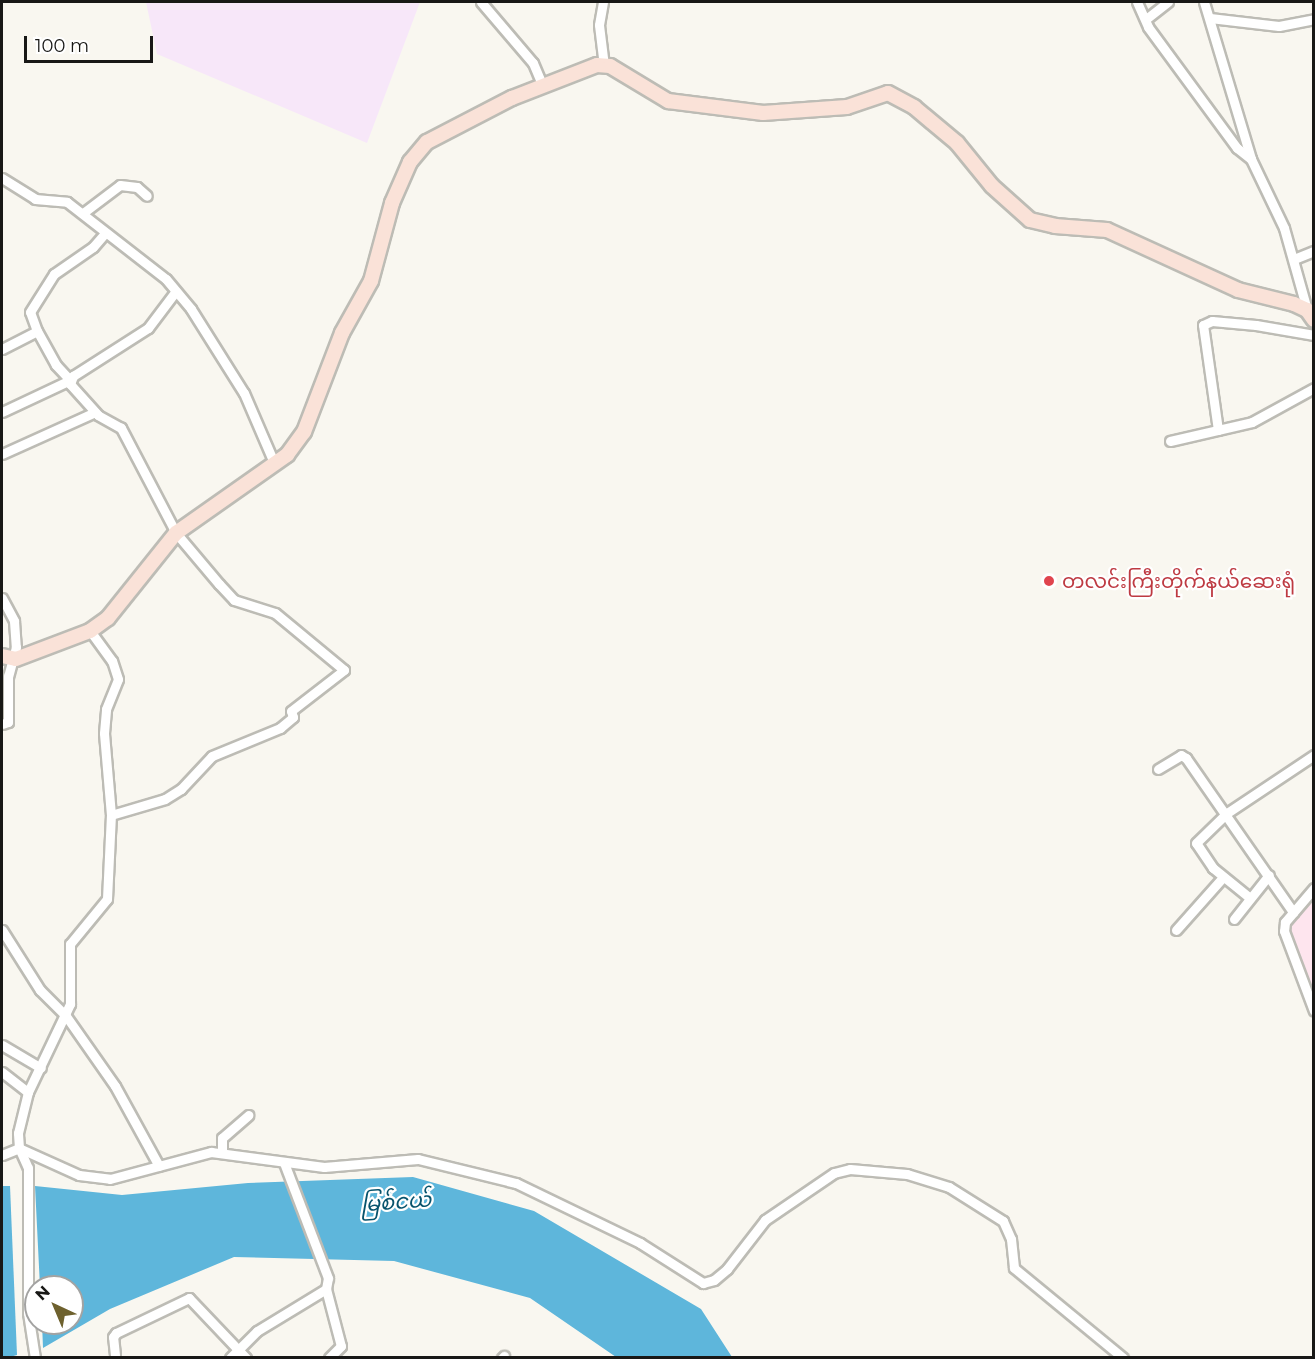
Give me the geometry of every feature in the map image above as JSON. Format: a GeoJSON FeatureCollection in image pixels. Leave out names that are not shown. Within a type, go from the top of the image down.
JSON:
{"type":"FeatureCollection","features":[{"type":"Feature","properties":{"kind":"street"},"geometry":{"type":"LineString","coordinates":[[481,2],[533,63],[542,84]]}},
{"type":"Feature","properties":{"kind":"street"},"geometry":{"type":"LineString","coordinates":[[603,2],[599,25],[604,63]]}},
{"type":"Feature","properties":{"kind":"street"},"geometry":{"type":"LineString","coordinates":[[1137,2],[1146,19],[1237,148],[1251,159]]}},
{"type":"Feature","properties":{"kind":"street"},"geometry":{"type":"LineString","coordinates":[[1146,19],[1168,2]]}},
{"type":"Feature","properties":{"kind":"street"},"geometry":{"type":"LineString","coordinates":[[1204,2],[1251,159],[1284,228],[1310,315]]}},
{"type":"Feature","properties":{"kind":"street"},"geometry":{"type":"LineString","coordinates":[[1210,18],[1280,26],[1314,20]]}},
{"type":"Feature","properties":{"kind":"street"},"geometry":{"type":"LineString","coordinates":[[2,656],[16,658],[90,631],[108,618],[176,533],[275,465],[304,432],[342,333],[371,281],[392,203],[410,162],[427,142],[542,84],[604,63],[668,101],[753,112],[847,107],[888,93],[914,106],[957,143],[1006,201],[1030,220],[1055,226],[1107,230],[1238,290],[1310,315]]}},
{"type":"Feature","properties":{"kind":"street"},"geometry":{"type":"LineString","coordinates":[[2,178],[35,199],[67,202],[176,291],[244,393],[275,465]]}},
{"type":"Feature","properties":{"kind":"street"},"geometry":{"type":"LineString","coordinates":[[83,213],[120,185],[137,187],[147,196]]}},
{"type":"Feature","properties":{"kind":"street"},"geometry":{"type":"LineString","coordinates":[[105,233],[93,247],[54,274],[30,312],[56,365],[95,412],[122,428],[176,533],[234,600],[275,613],[344,670],[291,711],[293,717],[280,728],[212,756],[181,789],[165,799],[111,815]]}},
{"type":"Feature","properties":{"kind":"street"},"geometry":{"type":"LineString","coordinates":[[1294,259],[1314,251]]}},
{"type":"Feature","properties":{"kind":"street"},"geometry":{"type":"LineString","coordinates":[[2,412],[70,380],[148,328],[176,291]]}},
{"type":"Feature","properties":{"kind":"street"},"geometry":{"type":"LineString","coordinates":[[1218,430],[1203,325],[1212,321],[1256,325],[1314,335]]}},
{"type":"Feature","properties":{"kind":"street"},"geometry":{"type":"LineString","coordinates":[[2,349],[38,331]]}},
{"type":"Feature","properties":{"kind":"street"},"geometry":{"type":"LineString","coordinates":[[1170,441],[1252,422],[1314,388]]}},
{"type":"Feature","properties":{"kind":"street"},"geometry":{"type":"LineString","coordinates":[[2,454],[95,412]]}},
{"type":"Feature","properties":{"kind":"street"},"geometry":{"type":"LineString","coordinates":[[2,598],[14,621],[16,658],[8,676],[8,722],[2,724]]}},
{"type":"Feature","properties":{"kind":"street"},"geometry":{"type":"LineString","coordinates":[[35,1358],[28,1313],[28,1168],[19,1148],[18,1133],[28,1092],[70,1004],[70,945],[107,899],[111,815],[104,733],[106,709],[118,679],[112,661],[90,631]]}},
{"type":"Feature","properties":{"kind":"street"},"geometry":{"type":"LineString","coordinates":[[1158,769],[1183,755],[1227,813],[1293,912]]}},
{"type":"Feature","properties":{"kind":"street"},"geometry":{"type":"LineString","coordinates":[[1250,898],[1223,877],[1198,852],[1196,843],[1227,813],[1314,755]]}},
{"type":"Feature","properties":{"kind":"street"},"geometry":{"type":"LineString","coordinates":[[1234,919],[1269,875]]}},
{"type":"Feature","properties":{"kind":"street"},"geometry":{"type":"LineString","coordinates":[[1176,930],[1223,877]]}},
{"type":"Feature","properties":{"kind":"street"},"geometry":{"type":"LineString","coordinates":[[1314,888],[1293,912],[1284,931],[1314,1011]]}},
{"type":"Feature","properties":{"kind":"street"},"geometry":{"type":"LineString","coordinates":[[2,930],[40,990],[66,1016],[115,1086],[159,1166]]}},
{"type":"Feature","properties":{"kind":"street"},"geometry":{"type":"LineString","coordinates":[[2,1045],[41,1068]]}},
{"type":"Feature","properties":{"kind":"street"},"geometry":{"type":"LineString","coordinates":[[2,1072],[28,1092]]}},
{"type":"Feature","properties":{"kind":"street"},"geometry":{"type":"LineString","coordinates":[[222,1153],[222,1138],[248,1115]]}},
{"type":"Feature","properties":{"kind":"street"},"geometry":{"type":"LineString","coordinates":[[2,1155],[19,1148],[79,1174],[96,1178],[132,1176],[197,1154],[222,1153],[324,1167],[408,1159],[490,1175],[516,1183],[584,1219],[640,1243],[703,1283],[714,1280],[727,1269],[765,1221],[834,1173],[850,1169],[906,1174],[950,1187],[1003,1221],[1011,1239],[1014,1268],[1123,1358]]}},
{"type":"Feature","properties":{"kind":"street"},"geometry":{"type":"LineString","coordinates":[[284,1163],[328,1278],[326,1289],[341,1346],[329,1358]]}},
{"type":"Feature","properties":{"kind":"street"},"geometry":{"type":"LineString","coordinates":[[114,1357],[112,1337],[116,1333],[189,1298],[238,1356],[257,1331],[326,1289]]}},
{"type":"Feature","properties":{"kind":"shaded area"},"geometry":{"type":"Polygon","coordinates":[[[146,2],[420,2],[367,143],[157,54],[146,2]]]}},
{"type":"Feature","properties":{"kind":"shaded area"},"geometry":{"type":"Polygon","coordinates":[[[1313,895],[1313,1002],[1286,928],[1313,895]]]}},
{"type":"Feature","properties":{"kind":"water","name":"မြစ်ငယ်"},"geometry":{"type":"Polygon","coordinates":[[[413,1177],[534,1211],[701,1309],[732,1357],[616,1357],[530,1298],[394,1261],[234,1257],[110,1309],[84,1324],[84,1275],[39,1275],[35,1186],[122,1195],[248,1183],[413,1177]]]}},
{"type":"Feature","properties":{"kind":"water"},"geometry":{"type":"Polygon","coordinates":[[[2,1186],[10,1186],[17,1355],[10,1357],[2,1357],[2,1186]]]}},
{"type":"Feature","properties":{"kind":"water"},"geometry":{"type":"Polygon","coordinates":[[[42,1335],[65,1335],[43,1348],[42,1335]]]}},
{"type":"Feature","properties":{"kind":"place","name":"တလင်းကြီးတိုက်နယ်ဆေးရုံ"},"geometry":{"type":"Point","coordinates":[1049,581]}}]}
